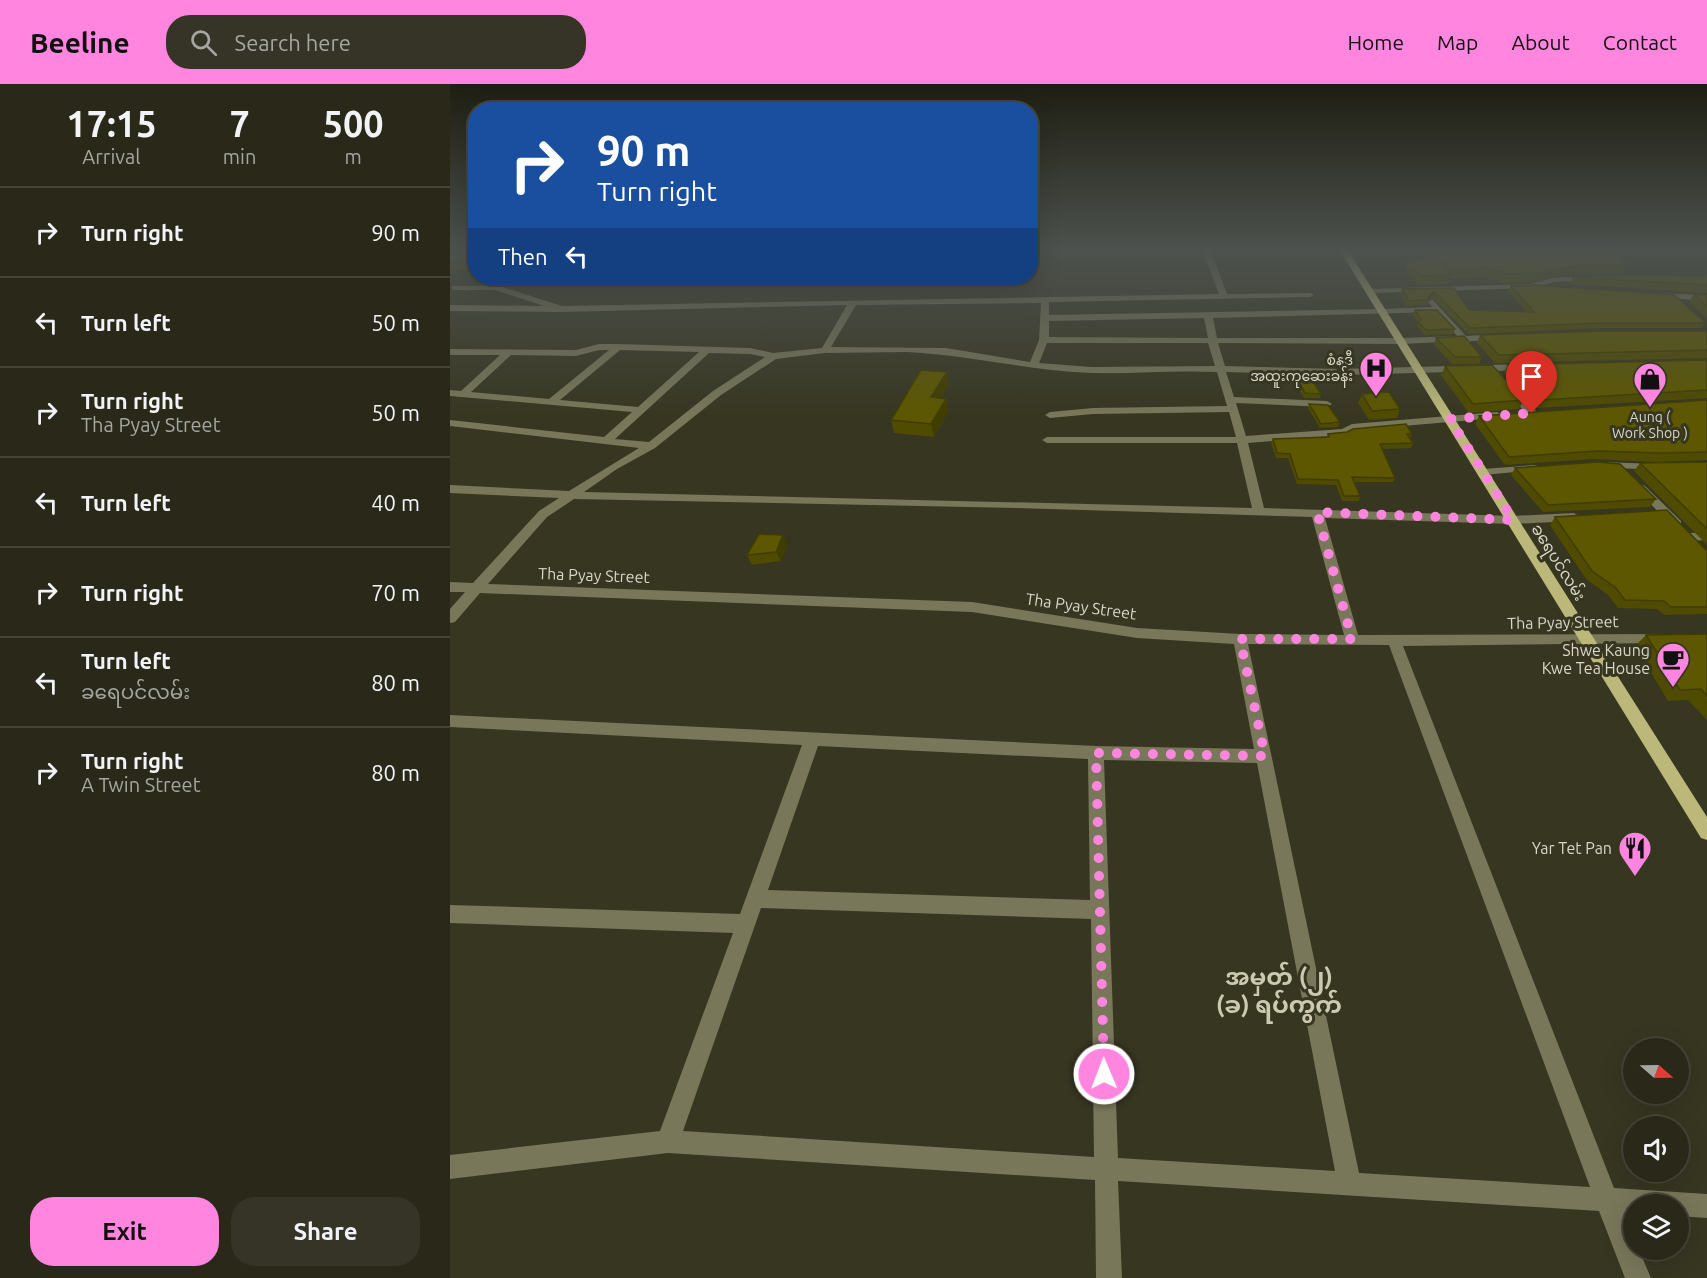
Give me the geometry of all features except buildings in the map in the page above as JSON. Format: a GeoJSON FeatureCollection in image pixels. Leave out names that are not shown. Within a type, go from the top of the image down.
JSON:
{"type":"FeatureCollection","features":[{"type":"Feature","properties":{"kind":"main road","name":"ခရေပင်လမ်း"},"geometry":{"type":"LineString","coordinates":[[1378,305],[1707,832]]}},
{"type":"Feature","properties":{"kind":"street"},"geometry":{"type":"LineString","coordinates":[[548,305],[561,309]]}},
{"type":"Feature","properties":{"kind":"street"},"geometry":{"type":"LineString","coordinates":[[450,308],[561,309],[740,305]]}},
{"type":"Feature","properties":{"kind":"street"},"geometry":{"type":"LineString","coordinates":[[825,350],[851,305]]}},
{"type":"Feature","properties":{"kind":"street"},"geometry":{"type":"LineString","coordinates":[[1033,365],[1044,340],[1045,305]]}},
{"type":"Feature","properties":{"kind":"street"},"geometry":{"type":"LineString","coordinates":[[1433,305],[1532,413]]}},
{"type":"Feature","properties":{"kind":"street"},"geometry":{"type":"LineString","coordinates":[[1044,318],[1437,309]]}},
{"type":"Feature","properties":{"kind":"street"},"geometry":{"type":"LineString","coordinates":[[1208,315],[1213,342],[1242,440],[1259,512]]}},
{"type":"Feature","properties":{"kind":"street"},"geometry":{"type":"LineString","coordinates":[[1044,340],[1401,341],[1510,336]]}},
{"type":"Feature","properties":{"kind":"street"},"geometry":{"type":"LineString","coordinates":[[450,352],[576,353],[599,346],[750,351],[773,356],[825,350],[946,351],[1033,365],[1092,370],[1221,368],[1298,372],[1536,367]]}},
{"type":"Feature","properties":{"kind":"street"},"geometry":{"type":"LineString","coordinates":[[551,402],[618,347]]}},
{"type":"Feature","properties":{"kind":"street"},"geometry":{"type":"LineString","coordinates":[[605,442],[708,349]]}},
{"type":"Feature","properties":{"kind":"street"},"geometry":{"type":"LineString","coordinates":[[463,394],[509,352]]}},
{"type":"Feature","properties":{"kind":"street"},"geometry":{"type":"LineString","coordinates":[[450,618],[543,514],[613,467],[651,446],[702,404],[773,356]]}},
{"type":"Feature","properties":{"kind":"street"},"geometry":{"type":"LineString","coordinates":[[450,393],[641,410]]}},
{"type":"Feature","properties":{"kind":"street"},"geometry":{"type":"LineString","coordinates":[[1050,415],[1232,404],[1327,404]]}},
{"type":"Feature","properties":{"kind":"street"},"geometry":{"type":"LineString","coordinates":[[1520,414],[1543,413]]}},
{"type":"Feature","properties":{"kind":"street"},"geometry":{"type":"LineString","coordinates":[[1047,441],[1242,440],[1345,432],[1352,427],[1509,415]]}},
{"type":"Feature","properties":{"kind":"street"},"geometry":{"type":"LineString","coordinates":[[450,423],[651,446]]}},
{"type":"Feature","properties":{"kind":"street"},"geometry":{"type":"LineString","coordinates":[[1593,464],[1664,467]]}},
{"type":"Feature","properties":{"kind":"street"},"geometry":{"type":"LineString","coordinates":[[1620,466],[1659,512],[1701,549]]}},
{"type":"Feature","properties":{"kind":"street"},"geometry":{"type":"LineString","coordinates":[[1483,472],[1549,467]]}},
{"type":"Feature","properties":{"kind":"street"},"geometry":{"type":"LineString","coordinates":[[450,489],[574,495],[1017,504],[1513,520],[1583,516]]}},
{"type":"Feature","properties":{"kind":"street"},"geometry":{"type":"LineString","coordinates":[[1317,512],[1352,639]]}},
{"type":"Feature","properties":{"kind":"street"},"geometry":{"type":"LineString","coordinates":[[1690,537],[1707,536]]}},
{"type":"Feature","properties":{"kind":"street","name":"Tha Pyay Street"},"geometry":{"type":"LineString","coordinates":[[450,587],[972,608],[1137,633],[1240,639],[1491,641],[1674,638]]}},
{"type":"Feature","properties":{"kind":"street"},"geometry":{"type":"LineString","coordinates":[[1240,639],[1349,1184]]}},
{"type":"Feature","properties":{"kind":"street"},"geometry":{"type":"LineString","coordinates":[[1394,639],[1606,1200],[1638,1278]]}},
{"type":"Feature","properties":{"kind":"street"},"geometry":{"type":"LineString","coordinates":[[450,721],[812,741],[1096,753],[1265,756]]}},
{"type":"Feature","properties":{"kind":"street"},"geometry":{"type":"LineString","coordinates":[[668,1142],[812,741]]}},
{"type":"Feature","properties":{"kind":"street"},"geometry":{"type":"LineString","coordinates":[[1096,753],[1109,1278]]}},
{"type":"Feature","properties":{"kind":"street"},"geometry":{"type":"LineString","coordinates":[[756,899],[1101,910]]}},
{"type":"Feature","properties":{"kind":"street"},"geometry":{"type":"LineString","coordinates":[[450,914],[747,924]]}},
{"type":"Feature","properties":{"kind":"street"},"geometry":{"type":"LineString","coordinates":[[450,1167],[668,1142],[1707,1206]]}},
{"type":"Feature","properties":{"kind":"place","name":"စံနဒီ အထူးကုဆေးခန်း"},"geometry":{"type":"Point","coordinates":[1376,397]}},
{"type":"Feature","properties":{"kind":"place","name":"Aung ( Work Shop )"},"geometry":{"type":"Point","coordinates":[1650,408]}},
{"type":"Feature","properties":{"kind":"place","name":"Shwe Kaung Kwe Tea House"},"geometry":{"type":"Point","coordinates":[1673,688]}},
{"type":"Feature","properties":{"kind":"place","name":"Yar Tet Pan"},"geometry":{"type":"Point","coordinates":[1635,877]}},
{"type":"Feature","properties":{"kind":"district","name":"အမှတ် (၂) (ခ) ရပ်ကွက်"},"geometry":{"type":"Point","coordinates":[1279,991]}},
{"type":"Feature","properties":{"kind":"route"},"geometry":{"type":"LineString","coordinates":[[1104,1074],[1096,753],[1265,756],[1240,639],[1352,639],[1317,512],[1513,520],[1450,419],[1532,413]]}}]}
